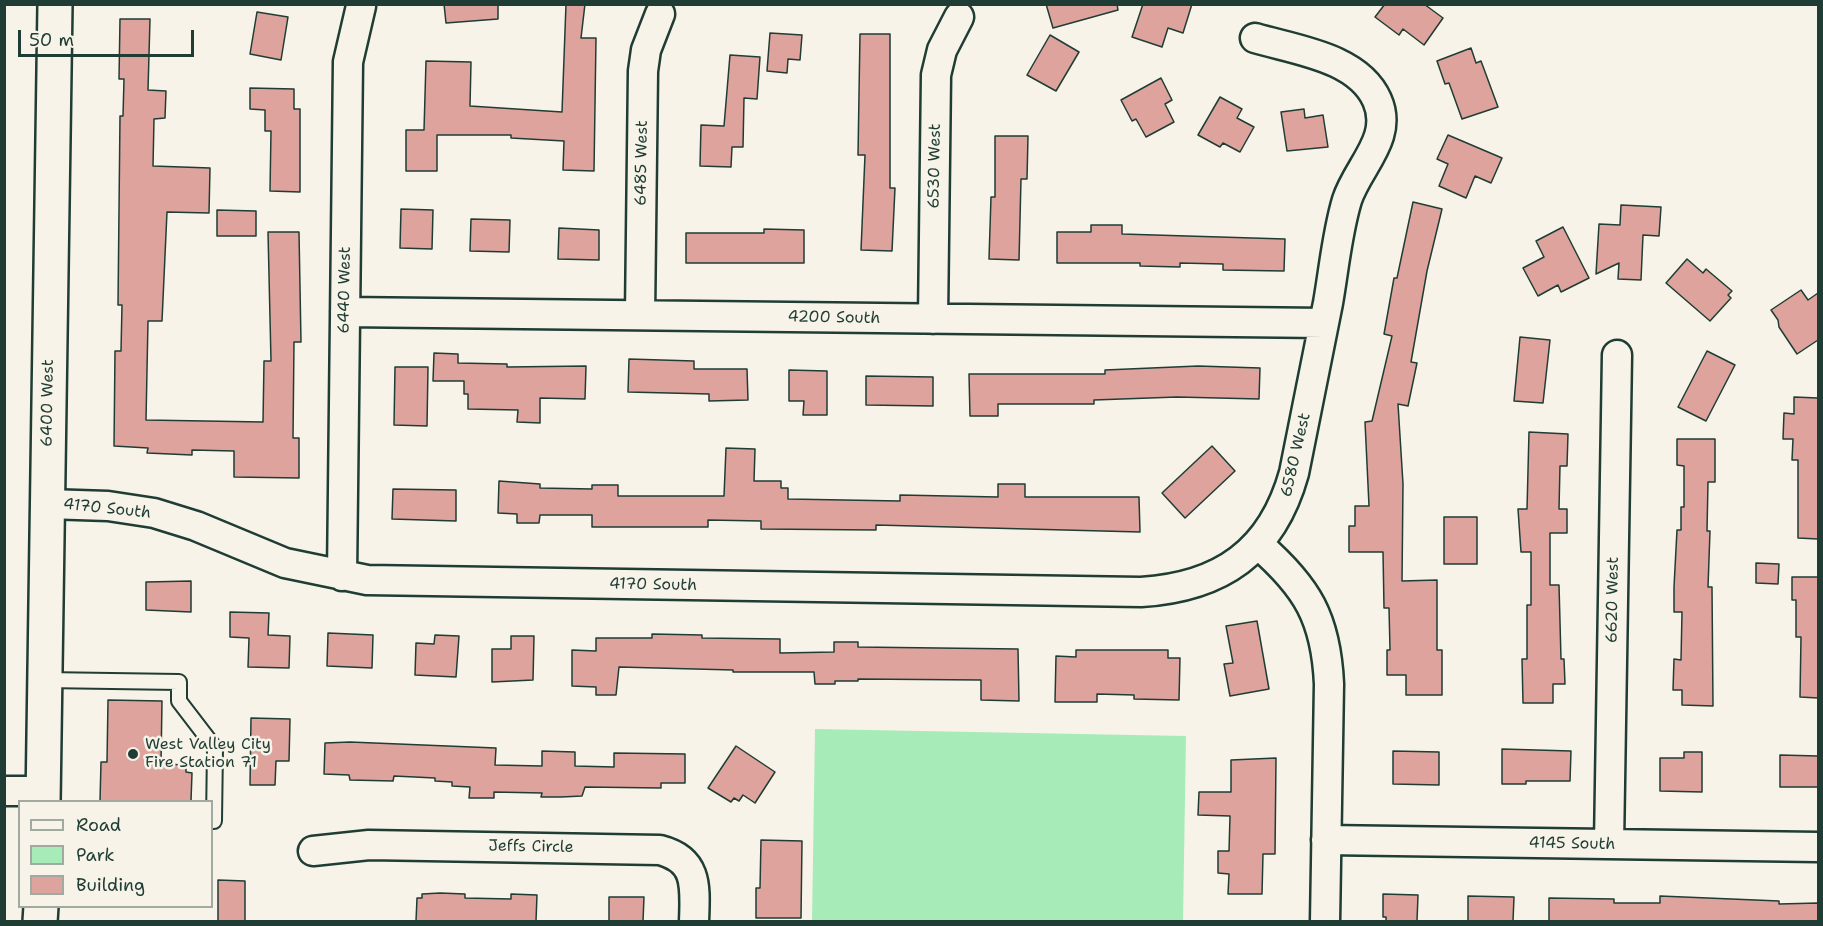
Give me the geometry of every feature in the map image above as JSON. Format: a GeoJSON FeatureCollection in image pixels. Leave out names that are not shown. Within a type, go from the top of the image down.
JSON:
{"type":"FeatureCollection","features":[{"type":"Feature","properties":{"kind":"street","name":"6400 West"},"geometry":{"type":"LineString","coordinates":[[43,796],[55,4]]}},
{"type":"Feature","properties":{"kind":"street","name":"6440 West"},"geometry":{"type":"LineString","coordinates":[[342,576],[348,62],[361,6]]}},
{"type":"Feature","properties":{"kind":"street","name":"6485 West"},"geometry":{"type":"LineString","coordinates":[[640,315],[643,71],[646,50],[660,14]]}},
{"type":"Feature","properties":{"kind":"street","name":"6530 West"},"geometry":{"type":"LineString","coordinates":[[933,319],[936,75],[942,50],[959,17]]}},
{"type":"Feature","properties":{"kind":"street","name":"6580 West"},"geometry":{"type":"LineString","coordinates":[[1255,38],[1334,62],[1351,70],[1371,89],[1382,113],[1378,140],[1347,199],[1289,491],[1274,523],[1259,544]]}},
{"type":"Feature","properties":{"kind":"street","name":"4200 South"},"geometry":{"type":"LineString","coordinates":[[345,312],[1324,323]]}},
{"type":"Feature","properties":{"kind":"street","name":"6620 West"},"geometry":{"type":"LineString","coordinates":[[1609,844],[1617,355]]}},
{"type":"Feature","properties":{"kind":"street","name":"4170 South"},"geometry":{"type":"LineString","coordinates":[[47,504],[108,506],[154,513],[196,526],[285,563],[342,576],[391,581],[1141,592],[1182,588],[1201,582],[1239,561],[1259,544]]}},
{"type":"Feature","properties":{"kind":"street"},"geometry":{"type":"LineString","coordinates":[[1259,544],[1282,565],[1308,597],[1324,639],[1329,684],[1325,921]]}},
{"type":"Feature","properties":{"kind":"street"},"geometry":{"type":"LineString","coordinates":[[4,791],[43,796]]}},
{"type":"Feature","properties":{"kind":"street","name":"4145 South"},"geometry":{"type":"LineString","coordinates":[[1326,840],[1818,847]]}},
{"type":"Feature","properties":{"kind":"street","name":"Jeffs Circle"},"geometry":{"type":"LineString","coordinates":[[313,851],[369,845],[660,850],[678,856],[690,870],[694,884],[694,921]]}},
{"type":"Feature","properties":{"kind":"lane"},"geometry":{"type":"LineString","coordinates":[[44,680],[179,682],[179,701],[215,748],[213,821]]}},
{"type":"Feature","properties":{"kind":"green space"},"geometry":{"type":"Polygon","coordinates":[[[815,729],[1186,736],[1183,921],[812,921],[815,729]]]}},
{"type":"Feature","properties":{"kind":"building"},"geometry":{"type":"Polygon","coordinates":[[[444,4],[498,4],[498,19],[446,23],[444,4]]]}},
{"type":"Feature","properties":{"kind":"building"},"geometry":{"type":"Polygon","coordinates":[[[566,4],[585,4],[581,38],[596,38],[594,171],[563,170],[564,141],[511,138],[511,135],[437,135],[437,171],[406,171],[406,130],[424,130],[426,61],[471,62],[470,106],[562,112],[566,4]]]}},
{"type":"Feature","properties":{"kind":"building"},"geometry":{"type":"Polygon","coordinates":[[[1046,4],[1117,4],[1118,10],[1053,28],[1046,4]]]}},
{"type":"Feature","properties":{"kind":"building"},"geometry":{"type":"Polygon","coordinates":[[[1143,4],[1192,4],[1183,33],[1168,28],[1162,47],[1132,37],[1143,4]]]}},
{"type":"Feature","properties":{"kind":"building"},"geometry":{"type":"Polygon","coordinates":[[[1385,4],[1424,4],[1443,18],[1424,45],[1403,29],[1399,35],[1375,17],[1385,4]]]}},
{"type":"Feature","properties":{"kind":"building"},"geometry":{"type":"Polygon","coordinates":[[[257,12],[288,17],[281,60],[250,54],[257,12]]]}},
{"type":"Feature","properties":{"kind":"building"},"geometry":{"type":"Polygon","coordinates":[[[120,19],[150,19],[148,90],[166,91],[165,118],[154,119],[153,166],[210,168],[209,213],[167,212],[162,321],[148,321],[146,420],[263,422],[264,361],[271,361],[268,232],[299,232],[301,342],[294,342],[293,438],[299,438],[299,478],[234,477],[234,451],[192,450],[192,455],[147,453],[148,448],[114,446],[115,351],[121,351],[122,305],[118,305],[120,116],[123,116],[124,79],[119,79],[120,19]]]}},
{"type":"Feature","properties":{"kind":"building"},"geometry":{"type":"Polygon","coordinates":[[[770,33],[802,35],[800,60],[788,59],[787,73],[767,71],[770,33]]]}},
{"type":"Feature","properties":{"kind":"building"},"geometry":{"type":"Polygon","coordinates":[[[860,34],[890,34],[890,188],[895,188],[892,251],[861,250],[865,155],[858,155],[860,34]]]}},
{"type":"Feature","properties":{"kind":"building"},"geometry":{"type":"Polygon","coordinates":[[[1050,35],[1079,52],[1056,91],[1027,75],[1050,35]]]}},
{"type":"Feature","properties":{"kind":"building"},"geometry":{"type":"Polygon","coordinates":[[[1471,48],[1476,63],[1481,61],[1498,107],[1462,119],[1449,83],[1445,84],[1437,61],[1471,48]]]}},
{"type":"Feature","properties":{"kind":"building"},"geometry":{"type":"Polygon","coordinates":[[[730,55],[760,57],[757,99],[744,98],[743,147],[732,147],[731,167],[700,166],[701,125],[724,126],[730,55]]]}},
{"type":"Feature","properties":{"kind":"building"},"geometry":{"type":"Polygon","coordinates":[[[1161,78],[1172,100],[1165,104],[1174,122],[1146,137],[1136,119],[1132,121],[1121,100],[1161,78]]]}},
{"type":"Feature","properties":{"kind":"building"},"geometry":{"type":"Polygon","coordinates":[[[250,88],[294,89],[294,109],[300,109],[300,192],[270,191],[271,131],[265,131],[265,110],[250,109],[250,88]]]}},
{"type":"Feature","properties":{"kind":"building"},"geometry":{"type":"Polygon","coordinates":[[[1220,97],[1242,109],[1237,118],[1254,127],[1240,152],[1223,143],[1220,147],[1198,135],[1220,97]]]}},
{"type":"Feature","properties":{"kind":"building"},"geometry":{"type":"Polygon","coordinates":[[[1304,109],[1305,118],[1323,115],[1328,147],[1287,151],[1281,112],[1304,109]]]}},
{"type":"Feature","properties":{"kind":"building"},"geometry":{"type":"Polygon","coordinates":[[[1448,135],[1502,158],[1491,183],[1475,176],[1466,198],[1439,186],[1448,164],[1437,159],[1448,135]]]}},
{"type":"Feature","properties":{"kind":"building"},"geometry":{"type":"Polygon","coordinates":[[[995,136],[1028,136],[1027,179],[1021,179],[1019,260],[989,259],[991,197],[995,197],[995,136]]]}},
{"type":"Feature","properties":{"kind":"building"},"geometry":{"type":"Polygon","coordinates":[[[1413,202],[1442,209],[1427,271],[1411,362],[1417,363],[1408,406],[1398,404],[1403,484],[1402,581],[1437,580],[1437,650],[1442,650],[1442,695],[1406,695],[1406,675],[1387,675],[1387,650],[1390,650],[1389,608],[1384,608],[1383,552],[1349,552],[1349,526],[1355,526],[1355,506],[1369,506],[1365,422],[1372,421],[1392,336],[1384,334],[1394,278],[1397,278],[1413,202]]]}},
{"type":"Feature","properties":{"kind":"building"},"geometry":{"type":"Polygon","coordinates":[[[1621,205],[1661,207],[1659,236],[1643,235],[1641,280],[1618,279],[1619,263],[1596,274],[1599,224],[1620,225],[1621,205]]]}},
{"type":"Feature","properties":{"kind":"building"},"geometry":{"type":"Polygon","coordinates":[[[401,209],[433,210],[432,249],[400,248],[401,209]]]}},
{"type":"Feature","properties":{"kind":"building"},"geometry":{"type":"Polygon","coordinates":[[[217,210],[256,211],[256,236],[217,236],[217,210]]]}},
{"type":"Feature","properties":{"kind":"building"},"geometry":{"type":"Polygon","coordinates":[[[471,219],[510,220],[509,252],[470,251],[471,219]]]}},
{"type":"Feature","properties":{"kind":"building"},"geometry":{"type":"Polygon","coordinates":[[[1091,225],[1122,225],[1122,234],[1285,239],[1284,271],[1223,270],[1223,264],[1180,263],[1180,267],[1140,266],[1140,263],[1057,263],[1057,232],[1091,232],[1091,225]]]}},
{"type":"Feature","properties":{"kind":"building"},"geometry":{"type":"Polygon","coordinates":[[[1563,227],[1589,278],[1561,292],[1558,285],[1538,296],[1523,268],[1544,257],[1536,241],[1563,227]]]}},
{"type":"Feature","properties":{"kind":"building"},"geometry":{"type":"Polygon","coordinates":[[[559,228],[599,230],[599,260],[558,259],[559,228]]]}},
{"type":"Feature","properties":{"kind":"building"},"geometry":{"type":"Polygon","coordinates":[[[764,229],[804,230],[804,263],[686,263],[686,233],[764,233],[764,229]]]}},
{"type":"Feature","properties":{"kind":"building"},"geometry":{"type":"Polygon","coordinates":[[[1687,259],[1703,273],[1706,269],[1732,291],[1728,295],[1731,298],[1710,321],[1666,283],[1687,259]]]}},
{"type":"Feature","properties":{"kind":"building"},"geometry":{"type":"Polygon","coordinates":[[[1801,290],[1808,300],[1818,293],[1818,340],[1797,354],[1771,310],[1801,290]]]}},
{"type":"Feature","properties":{"kind":"building"},"geometry":{"type":"Polygon","coordinates":[[[1520,337],[1550,340],[1543,403],[1514,401],[1520,337]]]}},
{"type":"Feature","properties":{"kind":"building"},"geometry":{"type":"Polygon","coordinates":[[[1707,351],[1735,365],[1706,421],[1678,407],[1707,351]]]}},
{"type":"Feature","properties":{"kind":"building"},"geometry":{"type":"Polygon","coordinates":[[[434,353],[458,354],[458,363],[507,364],[507,367],[586,366],[585,399],[540,398],[540,423],[517,422],[518,410],[468,409],[468,394],[464,394],[464,381],[433,381],[434,353]]]}},
{"type":"Feature","properties":{"kind":"building"},"geometry":{"type":"Polygon","coordinates":[[[629,359],[694,361],[694,369],[747,369],[748,400],[709,401],[709,394],[628,392],[629,359]]]}},
{"type":"Feature","properties":{"kind":"building"},"geometry":{"type":"Polygon","coordinates":[[[1198,366],[1260,368],[1259,399],[1177,397],[1094,400],[1094,404],[998,404],[998,416],[970,416],[969,374],[1105,374],[1105,370],[1198,366]]]}},
{"type":"Feature","properties":{"kind":"building"},"geometry":{"type":"Polygon","coordinates":[[[395,367],[428,367],[427,426],[394,425],[395,367]]]}},
{"type":"Feature","properties":{"kind":"building"},"geometry":{"type":"Polygon","coordinates":[[[789,370],[827,371],[827,415],[803,415],[804,401],[789,401],[789,370]]]}},
{"type":"Feature","properties":{"kind":"building"},"geometry":{"type":"Polygon","coordinates":[[[866,376],[933,377],[933,406],[866,405],[866,376]]]}},
{"type":"Feature","properties":{"kind":"building"},"geometry":{"type":"Polygon","coordinates":[[[1794,397],[1818,398],[1818,539],[1798,538],[1798,460],[1792,460],[1793,439],[1783,439],[1784,413],[1794,414],[1794,397]]]}},
{"type":"Feature","properties":{"kind":"building"},"geometry":{"type":"Polygon","coordinates":[[[1529,432],[1568,434],[1567,466],[1560,466],[1559,509],[1567,509],[1567,533],[1550,533],[1550,585],[1559,585],[1561,659],[1564,659],[1565,684],[1553,684],[1553,703],[1523,703],[1522,659],[1527,659],[1527,605],[1531,605],[1531,552],[1521,552],[1518,509],[1527,509],[1529,432]]]}},
{"type":"Feature","properties":{"kind":"building"},"geometry":{"type":"Polygon","coordinates":[[[1677,439],[1715,439],[1715,482],[1708,482],[1707,531],[1710,531],[1708,587],[1712,587],[1713,706],[1682,705],[1682,690],[1673,690],[1674,659],[1681,660],[1682,612],[1674,612],[1674,587],[1677,530],[1681,530],[1681,507],[1684,507],[1684,466],[1677,465],[1677,439]]]}},
{"type":"Feature","properties":{"kind":"building"},"geometry":{"type":"Polygon","coordinates":[[[1212,446],[1235,471],[1185,518],[1162,493],[1212,446]]]}},
{"type":"Feature","properties":{"kind":"building"},"geometry":{"type":"Polygon","coordinates":[[[726,448],[755,449],[754,481],[781,481],[781,488],[788,488],[788,499],[900,501],[900,495],[998,497],[998,484],[1025,484],[1025,497],[1139,497],[1140,532],[876,525],[876,530],[761,529],[761,521],[708,520],[708,527],[592,527],[592,515],[540,515],[539,523],[517,523],[517,514],[498,513],[499,481],[540,484],[540,488],[592,489],[592,485],[618,485],[618,496],[724,496],[726,448]]]}},
{"type":"Feature","properties":{"kind":"building"},"geometry":{"type":"Polygon","coordinates":[[[393,489],[456,490],[456,521],[392,519],[393,489]]]}},
{"type":"Feature","properties":{"kind":"building"},"geometry":{"type":"Polygon","coordinates":[[[1444,517],[1477,517],[1477,564],[1444,564],[1444,517]]]}},
{"type":"Feature","properties":{"kind":"building"},"geometry":{"type":"Polygon","coordinates":[[[1756,563],[1779,564],[1778,584],[1756,583],[1756,563]]]}},
{"type":"Feature","properties":{"kind":"building"},"geometry":{"type":"Polygon","coordinates":[[[1792,577],[1818,577],[1818,698],[1800,697],[1801,637],[1796,637],[1796,600],[1792,600],[1792,577]]]}},
{"type":"Feature","properties":{"kind":"building"},"geometry":{"type":"Polygon","coordinates":[[[191,581],[191,612],[146,610],[146,582],[191,581]]]}},
{"type":"Feature","properties":{"kind":"building"},"geometry":{"type":"Polygon","coordinates":[[[230,612],[269,613],[268,635],[290,636],[289,668],[248,667],[249,638],[230,637],[230,612]]]}},
{"type":"Feature","properties":{"kind":"building"},"geometry":{"type":"Polygon","coordinates":[[[1257,621],[1269,689],[1230,696],[1224,664],[1233,663],[1226,626],[1257,621]]]}},
{"type":"Feature","properties":{"kind":"building"},"geometry":{"type":"Polygon","coordinates":[[[328,633],[373,635],[372,668],[327,666],[328,633]]]}},
{"type":"Feature","properties":{"kind":"building"},"geometry":{"type":"Polygon","coordinates":[[[652,634],[702,635],[702,638],[780,639],[780,653],[834,652],[834,642],[858,642],[858,647],[1018,649],[1019,701],[981,700],[981,680],[858,679],[858,681],[835,681],[835,684],[815,684],[814,672],[733,672],[733,670],[619,667],[616,695],[596,695],[596,687],[572,686],[572,650],[596,651],[596,638],[652,638],[652,634]]]}},
{"type":"Feature","properties":{"kind":"building"},"geometry":{"type":"Polygon","coordinates":[[[435,635],[459,636],[456,677],[415,675],[416,643],[434,644],[435,635]]]}},
{"type":"Feature","properties":{"kind":"building"},"geometry":{"type":"Polygon","coordinates":[[[511,636],[534,636],[533,680],[492,682],[492,649],[511,649],[511,636]]]}},
{"type":"Feature","properties":{"kind":"building"},"geometry":{"type":"Polygon","coordinates":[[[1076,650],[1168,650],[1168,658],[1180,658],[1179,700],[1134,699],[1134,695],[1097,694],[1097,702],[1055,702],[1056,656],[1076,657],[1076,650]]]}},
{"type":"Feature","properties":{"kind":"building","name":"West Valley City Fire Station 71"},"geometry":{"type":"Polygon","coordinates":[[[108,700],[162,701],[161,764],[186,765],[186,772],[192,773],[191,800],[100,800],[101,762],[107,762],[108,700]]]}},
{"type":"Feature","properties":{"kind":"building"},"geometry":{"type":"Polygon","coordinates":[[[251,718],[290,719],[289,761],[276,761],[275,785],[250,785],[251,718]]]}},
{"type":"Feature","properties":{"kind":"building"},"geometry":{"type":"Polygon","coordinates":[[[325,743],[496,748],[495,765],[542,766],[542,751],[575,752],[575,766],[614,767],[614,753],[685,754],[685,783],[661,783],[661,788],[585,787],[582,796],[541,797],[542,793],[494,792],[494,798],[469,798],[470,787],[452,786],[452,782],[435,781],[435,778],[394,776],[393,781],[350,780],[349,775],[324,774],[325,743]]]}},
{"type":"Feature","properties":{"kind":"building"},"geometry":{"type":"Polygon","coordinates":[[[736,746],[775,772],[755,803],[743,795],[739,801],[734,798],[731,802],[708,788],[736,746]]]}},
{"type":"Feature","properties":{"kind":"building"},"geometry":{"type":"Polygon","coordinates":[[[1502,749],[1571,751],[1570,781],[1526,781],[1526,784],[1502,784],[1502,749]]]}},
{"type":"Feature","properties":{"kind":"building"},"geometry":{"type":"Polygon","coordinates":[[[1393,751],[1439,752],[1439,785],[1393,784],[1393,751]]]}},
{"type":"Feature","properties":{"kind":"building"},"geometry":{"type":"Polygon","coordinates":[[[1684,752],[1702,752],[1702,792],[1660,791],[1660,758],[1684,758],[1684,752]]]}},
{"type":"Feature","properties":{"kind":"building"},"geometry":{"type":"Polygon","coordinates":[[[1780,755],[1818,756],[1818,787],[1780,787],[1780,755]]]}},
{"type":"Feature","properties":{"kind":"building"},"geometry":{"type":"Polygon","coordinates":[[[1276,758],[1275,854],[1263,854],[1262,894],[1228,894],[1229,874],[1218,873],[1218,851],[1229,851],[1230,816],[1198,815],[1199,792],[1231,792],[1231,760],[1276,758]]]}},
{"type":"Feature","properties":{"kind":"building"},"geometry":{"type":"Polygon","coordinates":[[[761,840],[802,841],[801,918],[756,918],[756,888],[760,888],[761,840]]]}},
{"type":"Feature","properties":{"kind":"building"},"geometry":{"type":"Polygon","coordinates":[[[218,880],[245,881],[245,921],[218,921],[218,880]]]}},
{"type":"Feature","properties":{"kind":"building"},"geometry":{"type":"Polygon","coordinates":[[[422,894],[465,894],[465,898],[511,899],[511,894],[537,895],[536,921],[416,921],[417,898],[422,898],[422,894]]]}},
{"type":"Feature","properties":{"kind":"building"},"geometry":{"type":"Polygon","coordinates":[[[1383,894],[1418,895],[1417,921],[1386,921],[1386,917],[1383,917],[1383,894]]]}},
{"type":"Feature","properties":{"kind":"building"},"geometry":{"type":"Polygon","coordinates":[[[1468,896],[1514,897],[1513,921],[1468,921],[1468,896]]]}},
{"type":"Feature","properties":{"kind":"building"},"geometry":{"type":"Polygon","coordinates":[[[1660,896],[1779,901],[1779,904],[1818,903],[1818,921],[1549,921],[1549,898],[1614,899],[1614,903],[1660,903],[1660,896]]]}},
{"type":"Feature","properties":{"kind":"building"},"geometry":{"type":"Polygon","coordinates":[[[609,897],[644,897],[643,921],[609,921],[609,897]]]}},
{"type":"Feature","properties":{"kind":"place","name":"West Valley City Fire Station 71"},"geometry":{"type":"Point","coordinates":[133,754]}}]}
